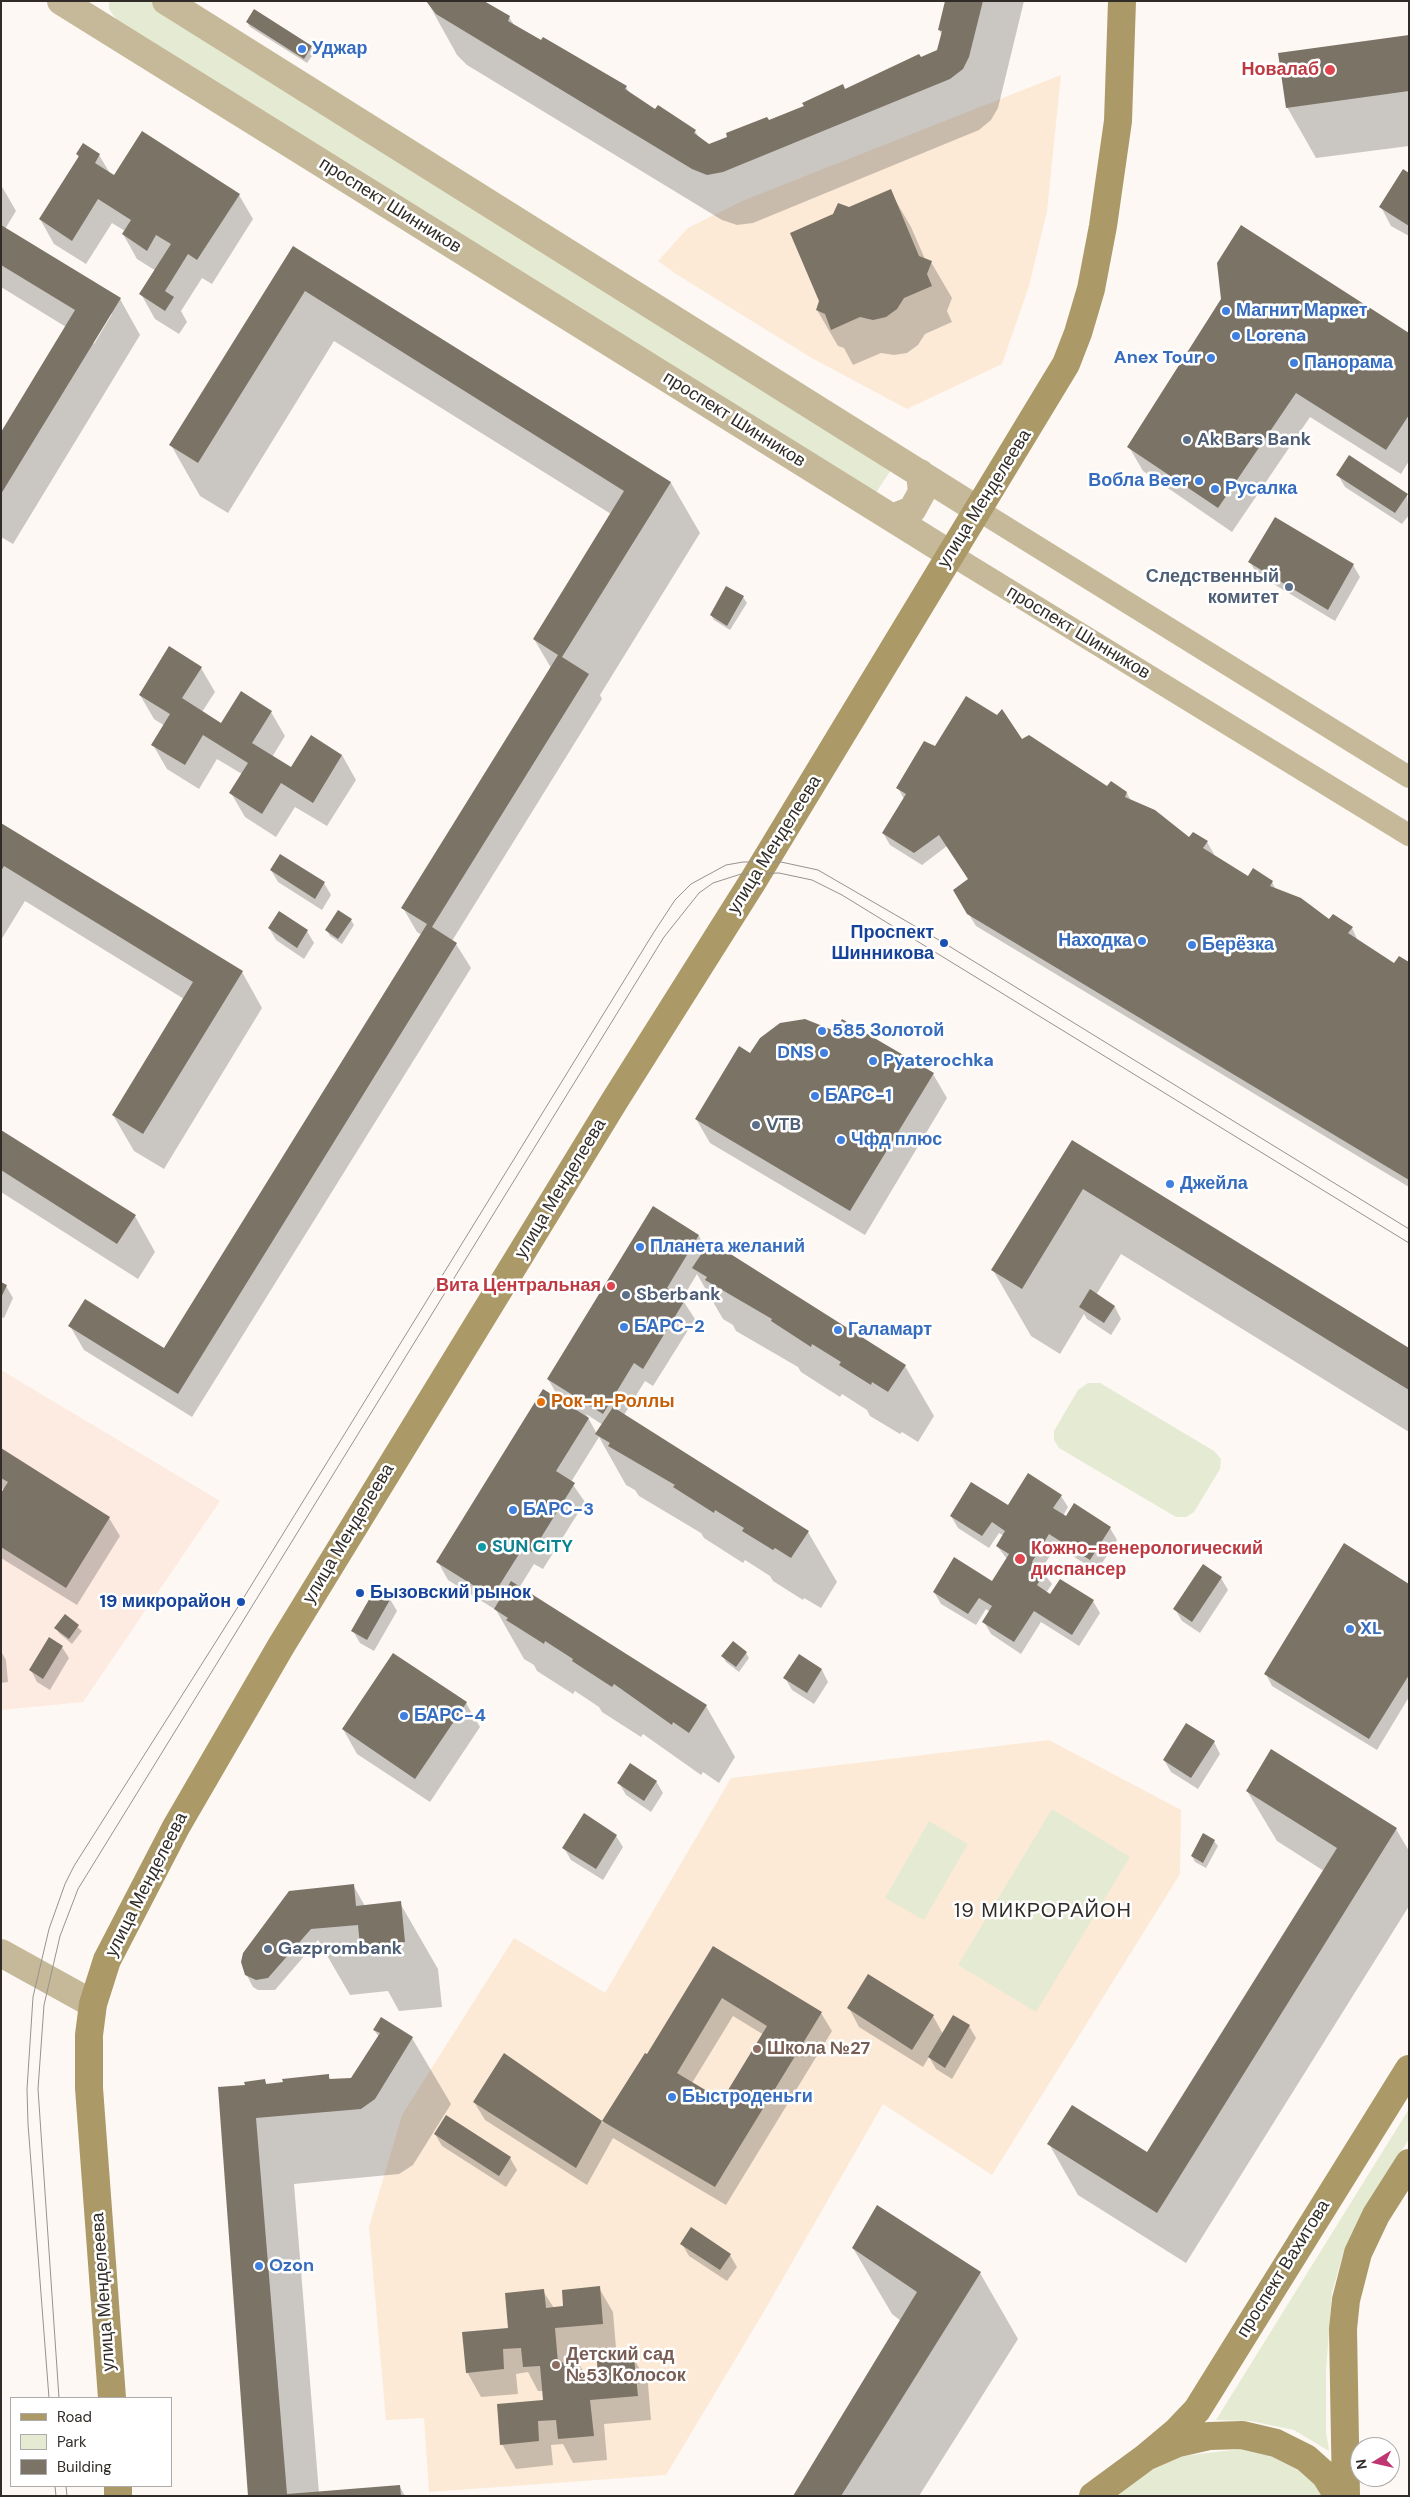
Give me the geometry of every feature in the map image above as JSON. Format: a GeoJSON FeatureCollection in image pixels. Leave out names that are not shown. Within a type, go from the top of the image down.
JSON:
{"type":"FeatureCollection","features":[{"type":"Feature","properties":{"kind":"main road","name":"улица Менделеева"},"geometry":{"type":"LineString","coordinates":[[112,2397],[89,2088],[89,2035],[93,2004],[107,1960],[176,1827],[281,1646],[615,1100],[753,881],[1066,364],[1085,311],[1103,226],[1118,121],[1122,1]]}},
{"type":"Feature","properties":{"kind":"main road","name":"проспект Вахитова"},"geometry":{"type":"LineString","coordinates":[[1146,2457],[1177,2432],[1196,2410],[1409,2069]]}},
{"type":"Feature","properties":{"kind":"main road"},"geometry":{"type":"LineString","coordinates":[[1346,2496],[1342,2329],[1346,2295],[1358,2253],[1376,2215],[1409,2163]]}},
{"type":"Feature","properties":{"kind":"main road"},"geometry":{"type":"LineString","coordinates":[[1093,2496],[1146,2457],[1178,2443],[1209,2436],[1242,2435],[1276,2444],[1306,2458],[1325,2475],[1338,2496]]}},
{"type":"Feature","properties":{"kind":"street","name":"проспект Шинников"},"geometry":{"type":"LineString","coordinates":[[60,1],[92,10],[892,518],[1409,835]]}},
{"type":"Feature","properties":{"kind":"street"},"geometry":{"type":"LineString","coordinates":[[166,1],[978,510],[1409,777]]}},
{"type":"Feature","properties":{"kind":"street"},"geometry":{"type":"LineString","coordinates":[[892,518],[912,510],[922,492],[920,473]]}},
{"type":"Feature","properties":{"kind":"street"},"geometry":{"type":"LineString","coordinates":[[1,1953],[93,2004]]}},
{"type":"Feature","properties":{"kind":"shaded area"},"geometry":{"type":"Polygon","coordinates":[[[1061,75],[1047,211],[1029,286],[1002,364],[907,409],[810,357],[658,261],[688,228],[742,201],[1061,75]]]}},
{"type":"Feature","properties":{"kind":"shaded area"},"geometry":{"type":"Polygon","coordinates":[[[1,1370],[220,1501],[83,1702],[1,1710],[1,1370]]]}},
{"type":"Feature","properties":{"kind":"shaded area","name":"Школа №27"},"geometry":{"type":"Polygon","coordinates":[[[1049,1740],[1181,1810],[1180,1874],[992,2175],[883,2104],[763,2313],[666,2475],[429,2492],[424,2418],[386,2420],[369,2227],[402,2115],[514,1938],[605,1993],[731,1778],[1049,1740]]]}},
{"type":"Feature","properties":{"kind":"green space"},"geometry":{"type":"Polygon","coordinates":[[[109,1],[152,1],[893,467],[875,494],[116,19],[109,9],[109,1]]]}},
{"type":"Feature","properties":{"kind":"green space"},"geometry":{"type":"Polygon","coordinates":[[[1088,1383],[1100,1383],[1214,1451],[1221,1459],[1220,1469],[1194,1512],[1186,1517],[1176,1517],[1059,1448],[1054,1440],[1054,1431],[1078,1390],[1088,1383]]]}},
{"type":"Feature","properties":{"kind":"green space"},"geometry":{"type":"Polygon","coordinates":[[[1052,1809],[1130,1857],[1036,2012],[958,1965],[1052,1809]]]}},
{"type":"Feature","properties":{"kind":"green space"},"geometry":{"type":"Polygon","coordinates":[[[929,1821],[968,1844],[924,1920],[885,1898],[929,1821]]]}},
{"type":"Feature","properties":{"kind":"green space"},"geometry":{"type":"Polygon","coordinates":[[[1409,2109],[1409,2139],[1363,2213],[1343,2254],[1332,2292],[1326,2371],[1326,2432],[1329,2451],[1294,2430],[1251,2421],[1216,2420],[1409,2109]]]}},
{"type":"Feature","properties":{"kind":"green space"},"geometry":{"type":"Polygon","coordinates":[[[1242,2449],[1273,2456],[1301,2470],[1316,2485],[1322,2496],[1115,2496],[1152,2470],[1182,2456],[1242,2449]]]}},
{"type":"Feature","properties":{"kind":"building"},"geometry":{"type":"Polygon","coordinates":[[[426,1],[484,1],[510,16],[508,21],[541,40],[543,37],[627,86],[625,89],[655,109],[658,105],[696,130],[694,133],[709,144],[727,137],[726,133],[767,117],[769,120],[804,106],[802,103],[843,84],[845,89],[919,54],[921,57],[937,50],[942,31],[938,30],[945,1],[983,1],[969,57],[963,69],[950,79],[723,172],[707,175],[692,169],[436,14],[426,1]]]}},
{"type":"Feature","properties":{"kind":"building"},"geometry":{"type":"Polygon","coordinates":[[[254,9],[312,46],[304,59],[246,22],[254,9]]]}},
{"type":"Feature","properties":{"kind":"building"},"geometry":{"type":"Polygon","coordinates":[[[1409,35],[1409,91],[1286,108],[1278,53],[1409,35]]]}},
{"type":"Feature","properties":{"kind":"building"},"geometry":{"type":"Polygon","coordinates":[[[142,131],[240,194],[197,260],[188,254],[165,291],[174,297],[165,311],[139,294],[171,244],[156,235],[147,251],[122,234],[131,220],[98,199],[72,241],[39,219],[79,156],[76,154],[83,143],[100,154],[95,163],[114,175],[142,131]]]}},
{"type":"Feature","properties":{"kind":"building"},"geometry":{"type":"Polygon","coordinates":[[[1403,169],[1409,173],[1409,226],[1379,207],[1403,169]]]}},
{"type":"Feature","properties":{"kind":"building"},"geometry":{"type":"Polygon","coordinates":[[[891,189],[919,256],[932,261],[927,274],[932,286],[904,298],[897,309],[886,317],[873,320],[860,317],[831,330],[825,314],[816,310],[819,301],[790,233],[833,214],[838,203],[849,207],[891,189]]]}},
{"type":"Feature","properties":{"kind":"building"},"geometry":{"type":"Polygon","coordinates":[[[1,225],[121,298],[1,494],[1,432],[75,310],[1,265],[1,225]]]}},
{"type":"Feature","properties":{"kind":"building","name":"Панорама"},"geometry":{"type":"Polygon","coordinates":[[[1241,225],[1409,333],[1409,415],[1386,450],[1296,393],[1218,508],[1127,447],[1221,299],[1217,263],[1241,225]]]}},
{"type":"Feature","properties":{"kind":"building"},"geometry":{"type":"Polygon","coordinates":[[[293,246],[671,482],[562,657],[589,674],[432,927],[457,943],[178,1394],[68,1326],[85,1299],[164,1348],[427,924],[401,908],[558,655],[533,639],[624,491],[305,291],[198,463],[169,445],[293,246]]]}},
{"type":"Feature","properties":{"kind":"building"},"geometry":{"type":"Polygon","coordinates":[[[1349,455],[1408,494],[1395,513],[1336,475],[1349,455]]]}},
{"type":"Feature","properties":{"kind":"building"},"geometry":{"type":"Polygon","coordinates":[[[1275,517],[1354,564],[1328,610],[1248,562],[1275,517]]]}},
{"type":"Feature","properties":{"kind":"building"},"geometry":{"type":"Polygon","coordinates":[[[726,586],[744,596],[727,626],[710,615],[726,586]]]}},
{"type":"Feature","properties":{"kind":"building"},"geometry":{"type":"Polygon","coordinates":[[[169,646],[202,667],[182,698],[221,723],[241,691],[272,711],[252,743],[291,767],[311,735],[342,755],[313,803],[281,783],[262,814],[229,793],[248,763],[203,735],[185,765],[151,745],[170,714],[139,695],[169,646]]]}},
{"type":"Feature","properties":{"kind":"building","name":"Берёзка"},"geometry":{"type":"Polygon","coordinates":[[[966,696],[997,715],[1002,709],[1022,739],[1029,735],[1107,786],[1111,781],[1127,792],[1125,797],[1155,810],[1189,837],[1193,832],[1208,841],[1203,848],[1248,876],[1253,868],[1273,881],[1270,886],[1301,898],[1329,919],[1333,914],[1353,927],[1348,933],[1394,963],[1399,956],[1409,962],[1409,1180],[967,914],[953,890],[968,879],[939,835],[914,853],[882,833],[906,794],[896,788],[924,741],[935,746],[966,696]]]}},
{"type":"Feature","properties":{"kind":"building"},"geometry":{"type":"Polygon","coordinates":[[[1,823],[243,971],[143,1134],[112,1115],[193,982],[4,866],[1,871],[1,823]]]}},
{"type":"Feature","properties":{"kind":"building"},"geometry":{"type":"Polygon","coordinates":[[[280,854],[325,882],[315,899],[270,870],[280,854]]]}},
{"type":"Feature","properties":{"kind":"building"},"geometry":{"type":"Polygon","coordinates":[[[338,910],[352,919],[338,939],[325,930],[338,910]]]}},
{"type":"Feature","properties":{"kind":"building"},"geometry":{"type":"Polygon","coordinates":[[[279,911],[308,930],[297,948],[268,928],[279,911]]]}},
{"type":"Feature","properties":{"kind":"building","name":"БАРС-1"},"geometry":{"type":"Polygon","coordinates":[[[805,1019],[835,1031],[842,1019],[934,1073],[850,1211],[695,1119],[739,1046],[750,1053],[760,1038],[780,1023],[805,1019]]]}},
{"type":"Feature","properties":{"kind":"building"},"geometry":{"type":"Polygon","coordinates":[[[1,1130],[136,1215],[117,1244],[1,1170],[1,1130]]]}},
{"type":"Feature","properties":{"kind":"building"},"geometry":{"type":"Polygon","coordinates":[[[1072,1140],[1409,1348],[1409,1390],[1083,1189],[1022,1289],[991,1270],[1072,1140]]]}},
{"type":"Feature","properties":{"kind":"building","name":"БАРС-2"},"geometry":{"type":"Polygon","coordinates":[[[653,1206],[699,1235],[667,1288],[685,1300],[643,1369],[634,1363],[603,1414],[547,1379],[653,1206]]]}},
{"type":"Feature","properties":{"kind":"building"},"geometry":{"type":"Polygon","coordinates":[[[710,1241],[906,1365],[888,1392],[872,1382],[871,1385],[839,1365],[841,1362],[812,1344],[811,1347],[771,1321],[772,1319],[705,1280],[707,1277],[692,1268],[710,1241]]]}},
{"type":"Feature","properties":{"kind":"building"},"geometry":{"type":"Polygon","coordinates":[[[1,1282],[7,1285],[1,1298],[1,1282]]]}},
{"type":"Feature","properties":{"kind":"building"},"geometry":{"type":"Polygon","coordinates":[[[1090,1289],[1115,1306],[1104,1323],[1079,1307],[1090,1289]]]}},
{"type":"Feature","properties":{"kind":"building","name":"БАРС-3"},"geometry":{"type":"Polygon","coordinates":[[[543,1389],[589,1418],[556,1471],[575,1483],[532,1552],[524,1546],[492,1597],[436,1562],[543,1389]]]}},
{"type":"Feature","properties":{"kind":"building"},"geometry":{"type":"Polygon","coordinates":[[[613,1407],[809,1531],[791,1558],[775,1548],[773,1550],[742,1531],[744,1528],[715,1510],[714,1513],[673,1487],[675,1485],[608,1446],[610,1443],[595,1434],[613,1407]]]}},
{"type":"Feature","properties":{"kind":"building"},"geometry":{"type":"Polygon","coordinates":[[[1,1448],[110,1517],[66,1588],[1,1547],[1,1493],[8,1482],[1,1478],[1,1448]]]}},
{"type":"Feature","properties":{"kind":"building","name":"Кожно-венерологический диспансер"},"geometry":{"type":"Polygon","coordinates":[[[1028,1473],[1062,1495],[1053,1508],[1066,1516],[1074,1503],[1111,1527],[1090,1560],[1049,1534],[1032,1562],[1046,1571],[1037,1585],[1050,1594],[1060,1579],[1094,1600],[1072,1635],[1034,1611],[1014,1642],[982,1622],[992,1606],[979,1598],[968,1614],[933,1592],[954,1557],[992,1581],[1009,1554],[996,1546],[1005,1531],[992,1522],[982,1536],[950,1516],[971,1482],[1008,1505],[1028,1473]]]}},
{"type":"Feature","properties":{"kind":"building","name":"XL"},"geometry":{"type":"Polygon","coordinates":[[[1344,1543],[1409,1584],[1409,1675],[1369,1739],[1264,1674],[1344,1543]]]}},
{"type":"Feature","properties":{"kind":"building"},"geometry":{"type":"Polygon","coordinates":[[[1203,1564],[1222,1577],[1192,1622],[1173,1609],[1203,1564]]]}},
{"type":"Feature","properties":{"kind":"building"},"geometry":{"type":"Polygon","coordinates":[[[511,1581],[707,1705],[689,1733],[673,1722],[672,1725],[614,1684],[612,1687],[545,1641],[544,1644],[506,1620],[508,1618],[494,1609],[511,1581]]]}},
{"type":"Feature","properties":{"kind":"building"},"geometry":{"type":"Polygon","coordinates":[[[375,1589],[391,1598],[367,1640],[351,1631],[375,1589]]]}},
{"type":"Feature","properties":{"kind":"building"},"geometry":{"type":"Polygon","coordinates":[[[65,1614],[79,1625],[69,1639],[54,1628],[65,1614]]]}},
{"type":"Feature","properties":{"kind":"building"},"geometry":{"type":"Polygon","coordinates":[[[49,1637],[63,1646],[43,1679],[29,1670],[49,1637]]]}},
{"type":"Feature","properties":{"kind":"building"},"geometry":{"type":"Polygon","coordinates":[[[733,1641],[747,1652],[736,1667],[721,1656],[733,1641]]]}},
{"type":"Feature","properties":{"kind":"building","name":"БАРС-4"},"geometry":{"type":"Polygon","coordinates":[[[393,1653],[467,1702],[415,1779],[342,1729],[393,1653]]]}},
{"type":"Feature","properties":{"kind":"building"},"geometry":{"type":"Polygon","coordinates":[[[799,1654],[822,1669],[807,1693],[783,1678],[799,1654]]]}},
{"type":"Feature","properties":{"kind":"building"},"geometry":{"type":"Polygon","coordinates":[[[1186,1723],[1215,1741],[1191,1778],[1163,1760],[1186,1723]]]}},
{"type":"Feature","properties":{"kind":"building"},"geometry":{"type":"Polygon","coordinates":[[[1271,1749],[1397,1828],[1157,2213],[1047,2144],[1072,2105],[1147,2152],[1337,1848],[1246,1791],[1271,1749]]]}},
{"type":"Feature","properties":{"kind":"building"},"geometry":{"type":"Polygon","coordinates":[[[630,1763],[657,1781],[644,1801],[617,1783],[630,1763]]]}},
{"type":"Feature","properties":{"kind":"building"},"geometry":{"type":"Polygon","coordinates":[[[584,1813],[617,1835],[596,1869],[562,1848],[584,1813]]]}},
{"type":"Feature","properties":{"kind":"building"},"geometry":{"type":"Polygon","coordinates":[[[1203,1833],[1215,1840],[1203,1863],[1191,1856],[1203,1833]]]}},
{"type":"Feature","properties":{"kind":"building"},"geometry":{"type":"Polygon","coordinates":[[[354,1884],[356,1906],[401,1901],[405,1942],[360,1946],[358,1925],[311,1929],[268,1978],[256,1980],[245,1975],[241,1962],[243,1953],[289,1891],[354,1884]]]}},
{"type":"Feature","properties":{"kind":"building"},"geometry":{"type":"Polygon","coordinates":[[[713,1946],[822,2012],[715,2187],[602,2121],[645,2053],[647,2054],[713,1946]],[[722,1998],[677,2073],[722,2100],[767,2026],[722,1998]]]}},
{"type":"Feature","properties":{"kind":"building"},"geometry":{"type":"Polygon","coordinates":[[[868,1974],[934,2015],[912,2050],[847,2008],[868,1974]]]}},
{"type":"Feature","properties":{"kind":"building"},"geometry":{"type":"Polygon","coordinates":[[[953,2015],[970,2025],[945,2068],[928,2057],[953,2015]]]}},
{"type":"Feature","properties":{"kind":"building"},"geometry":{"type":"Polygon","coordinates":[[[381,2017],[413,2037],[375,2099],[361,2109],[256,2118],[287,2494],[400,2485],[401,2496],[248,2496],[218,2087],[245,2085],[244,2082],[265,2079],[266,2084],[283,2082],[282,2079],[329,2074],[329,2079],[351,2078],[380,2033],[373,2030],[381,2017]]]}},
{"type":"Feature","properties":{"kind":"building"},"geometry":{"type":"Polygon","coordinates":[[[504,2053],[602,2121],[576,2168],[473,2102],[504,2053]]]}},
{"type":"Feature","properties":{"kind":"building"},"geometry":{"type":"Polygon","coordinates":[[[446,2115],[511,2157],[499,2176],[434,2134],[446,2115]]]}},
{"type":"Feature","properties":{"kind":"building"},"geometry":{"type":"Polygon","coordinates":[[[877,2205],[981,2272],[841,2496],[793,2496],[917,2292],[852,2248],[877,2205]]]}},
{"type":"Feature","properties":{"kind":"building"},"geometry":{"type":"Polygon","coordinates":[[[691,2227],[731,2254],[720,2270],[680,2244],[691,2227]]]}},
{"type":"Feature","properties":{"kind":"building"},"geometry":{"type":"Polygon","coordinates":[[[600,2286],[603,2324],[555,2328],[558,2363],[579,2361],[580,2380],[598,2378],[597,2361],[634,2358],[638,2396],[590,2400],[594,2436],[558,2439],[556,2420],[538,2421],[539,2441],[500,2445],[497,2404],[543,2400],[540,2366],[523,2367],[521,2348],[503,2349],[504,2369],[466,2373],[462,2332],[508,2328],[505,2293],[544,2289],[546,2308],[563,2306],[562,2290],[600,2286]]]}},
{"type":"Feature","properties":{"kind":"tram line"},"geometry":{"type":"LineString","coordinates":[[49,2397],[27,2089],[33,1997],[49,1929],[65,1884],[74,1866],[241,1602],[654,932],[675,900],[691,884],[726,865],[743,862],[781,862],[818,870],[944,943],[1409,1229]]}},
{"type":"Feature","properties":{"kind":"tram line"},"geometry":{"type":"LineString","coordinates":[[59,2397],[38,2089],[44,2005],[60,1936],[78,1889],[664,937],[699,893],[713,883],[741,874],[779,873],[812,880],[842,895],[1409,1243]]}},
{"type":"Feature","properties":{"kind":"tram line"},"geometry":{"type":"LineString","coordinates":[[55,2487],[56,2496]]}},
{"type":"Feature","properties":{"kind":"tram line"},"geometry":{"type":"LineString","coordinates":[[66,2487],[67,2496]]}},
{"type":"Feature","properties":{"kind":"place","name":"Уджар"},"geometry":{"type":"Point","coordinates":[302,49]}},
{"type":"Feature","properties":{"kind":"place","name":"Новалаб"},"geometry":{"type":"Point","coordinates":[1330,70]}},
{"type":"Feature","properties":{"kind":"place","name":"Магнит Маркет"},"geometry":{"type":"Point","coordinates":[1226,311]}},
{"type":"Feature","properties":{"kind":"place","name":"Lorena"},"geometry":{"type":"Point","coordinates":[1236,336]}},
{"type":"Feature","properties":{"kind":"place","name":"Anex Tour"},"geometry":{"type":"Point","coordinates":[1211,358]}},
{"type":"Feature","properties":{"kind":"place","name":"Панорама"},"geometry":{"type":"Point","coordinates":[1294,363]}},
{"type":"Feature","properties":{"kind":"place","name":"Ak Bars Bank"},"geometry":{"type":"Point","coordinates":[1187,440]}},
{"type":"Feature","properties":{"kind":"place","name":"Вобла Beer"},"geometry":{"type":"Point","coordinates":[1199,481]}},
{"type":"Feature","properties":{"kind":"place","name":"Русалка"},"geometry":{"type":"Point","coordinates":[1215,489]}},
{"type":"Feature","properties":{"kind":"place","name":"Следственный комитет"},"geometry":{"type":"Point","coordinates":[1289,587]}},
{"type":"Feature","properties":{"kind":"place","name":"Находка"},"geometry":{"type":"Point","coordinates":[1142,941]}},
{"type":"Feature","properties":{"kind":"place","name":"Проспект Шинникова"},"geometry":{"type":"Point","coordinates":[944,943]}},
{"type":"Feature","properties":{"kind":"place","name":"Берёзка"},"geometry":{"type":"Point","coordinates":[1192,945]}},
{"type":"Feature","properties":{"kind":"place","name":"585 Золотой"},"geometry":{"type":"Point","coordinates":[822,1031]}},
{"type":"Feature","properties":{"kind":"place","name":"DNS"},"geometry":{"type":"Point","coordinates":[824,1053]}},
{"type":"Feature","properties":{"kind":"place","name":"Pyaterochka"},"geometry":{"type":"Point","coordinates":[873,1061]}},
{"type":"Feature","properties":{"kind":"place","name":"БАРС-1"},"geometry":{"type":"Point","coordinates":[815,1096]}},
{"type":"Feature","properties":{"kind":"place","name":"VTB"},"geometry":{"type":"Point","coordinates":[756,1125]}},
{"type":"Feature","properties":{"kind":"place","name":"Чфд плюс"},"geometry":{"type":"Point","coordinates":[841,1140]}},
{"type":"Feature","properties":{"kind":"place","name":"Джейла"},"geometry":{"type":"Point","coordinates":[1170,1184]}},
{"type":"Feature","properties":{"kind":"place","name":"Планета желаний"},"geometry":{"type":"Point","coordinates":[640,1247]}},
{"type":"Feature","properties":{"kind":"place","name":"Вита Центральная"},"geometry":{"type":"Point","coordinates":[611,1286]}},
{"type":"Feature","properties":{"kind":"place","name":"Sberbank"},"geometry":{"type":"Point","coordinates":[626,1295]}},
{"type":"Feature","properties":{"kind":"place","name":"БАРС-2"},"geometry":{"type":"Point","coordinates":[624,1327]}},
{"type":"Feature","properties":{"kind":"place","name":"Галамарт"},"geometry":{"type":"Point","coordinates":[838,1330]}},
{"type":"Feature","properties":{"kind":"place","name":"Рок-н-Роллы"},"geometry":{"type":"Point","coordinates":[541,1402]}},
{"type":"Feature","properties":{"kind":"place","name":"БАРС-3"},"geometry":{"type":"Point","coordinates":[513,1510]}},
{"type":"Feature","properties":{"kind":"place","name":"SUN CITY"},"geometry":{"type":"Point","coordinates":[482,1547]}},
{"type":"Feature","properties":{"kind":"place","name":"Кожно-венерологический диспансер"},"geometry":{"type":"Point","coordinates":[1020,1559]}},
{"type":"Feature","properties":{"kind":"place","name":"Бызовский рынок"},"geometry":{"type":"Point","coordinates":[360,1593]}},
{"type":"Feature","properties":{"kind":"place","name":"19 микрорайон"},"geometry":{"type":"Point","coordinates":[241,1602]}},
{"type":"Feature","properties":{"kind":"place","name":"XL"},"geometry":{"type":"Point","coordinates":[1350,1629]}},
{"type":"Feature","properties":{"kind":"place","name":"БАРС-4"},"geometry":{"type":"Point","coordinates":[404,1716]}},
{"type":"Feature","properties":{"kind":"place","name":"Gazprombank"},"geometry":{"type":"Point","coordinates":[268,1949]}},
{"type":"Feature","properties":{"kind":"place","name":"Школа №27"},"geometry":{"type":"Point","coordinates":[757,2049]}},
{"type":"Feature","properties":{"kind":"place","name":"Быстроденьги"},"geometry":{"type":"Point","coordinates":[672,2097]}},
{"type":"Feature","properties":{"kind":"place","name":"Ozon"},"geometry":{"type":"Point","coordinates":[259,2266]}},
{"type":"Feature","properties":{"kind":"place","name":"Детский сад №53 Колосок"},"geometry":{"type":"Point","coordinates":[556,2365]}},
{"type":"Feature","properties":{"kind":"district","name":"19 МИКРОРАЙОН"},"geometry":{"type":"Point","coordinates":[1043,1912]}}]}
